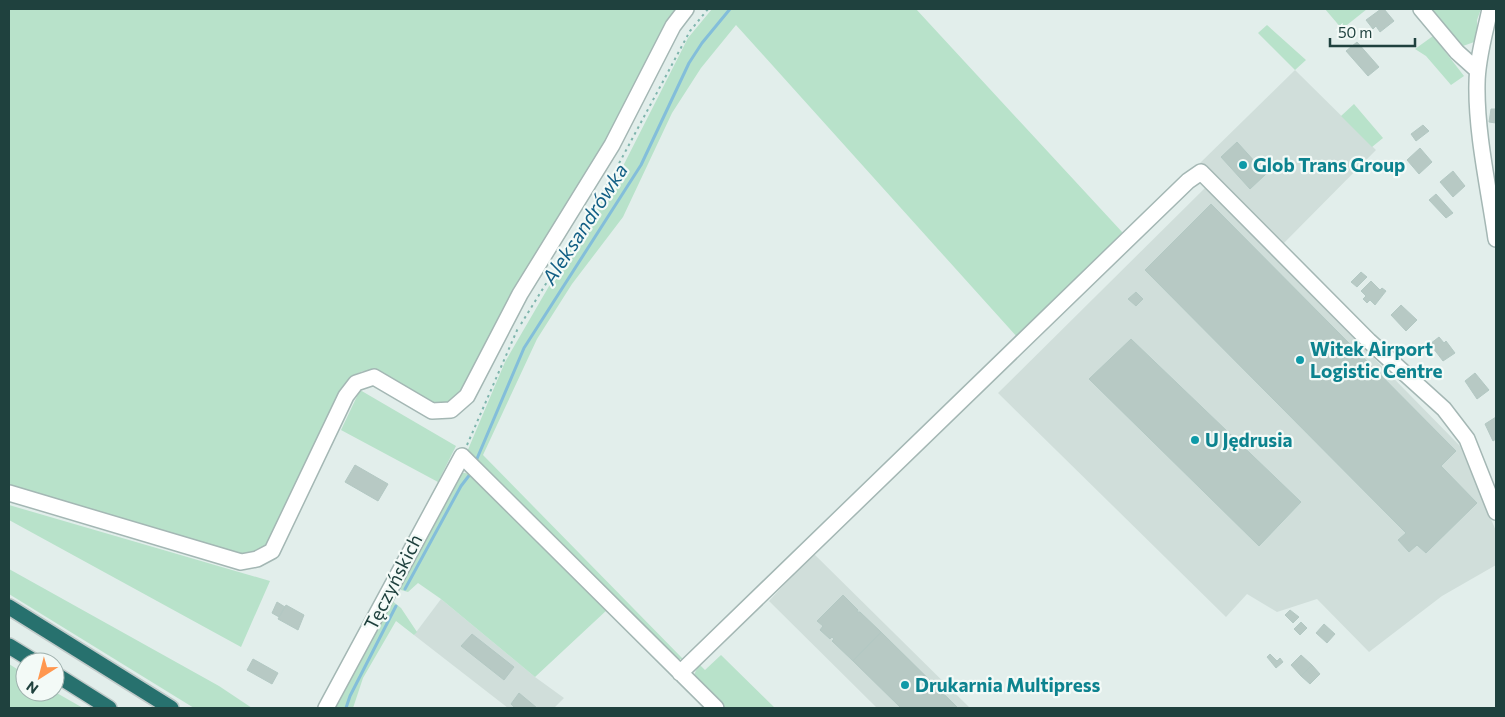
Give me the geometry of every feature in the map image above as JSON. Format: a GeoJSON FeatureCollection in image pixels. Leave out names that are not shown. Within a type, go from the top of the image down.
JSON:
{"type":"FeatureCollection","features":[{"type":"Feature","properties":{"kind":"highway"},"geometry":{"type":"LineString","coordinates":[[9,607],[171,708]]}},
{"type":"Feature","properties":{"kind":"highway"},"geometry":{"type":"LineString","coordinates":[[65,680],[109,708]]}},
{"type":"Feature","properties":{"kind":"street"},"geometry":{"type":"LineString","coordinates":[[9,493],[241,562],[257,559],[272,551],[346,396],[356,382],[374,377],[432,411],[451,410],[467,396],[520,294],[612,145],[673,26],[686,9]]}},
{"type":"Feature","properties":{"kind":"street"},"geometry":{"type":"LineString","coordinates":[[1421,9],[1457,52],[1477,70]]}},
{"type":"Feature","properties":{"kind":"street"},"geometry":{"type":"LineString","coordinates":[[1490,9],[1477,70],[1479,118],[1496,239]]}},
{"type":"Feature","properties":{"kind":"street"},"geometry":{"type":"LineString","coordinates":[[680,673],[1040,323],[1188,181],[1201,172],[1369,341],[1444,409],[1466,439],[1496,512]]}},
{"type":"Feature","properties":{"kind":"street"},"geometry":{"type":"LineString","coordinates":[[462,456],[716,708]]}},
{"type":"Feature","properties":{"kind":"street","name":"Tęczyńskich"},"geometry":{"type":"LineString","coordinates":[[326,708],[462,456]]}},
{"type":"Feature","properties":{"kind":"path"},"geometry":{"type":"LineString","coordinates":[[462,456],[519,326],[609,182],[690,32],[708,9]]}},
{"type":"Feature","properties":{"kind":"shaded area"},"geometry":{"type":"Polygon","coordinates":[[[1295,70],[1376,150],[1281,246],[1199,164],[1295,70]]]}},
{"type":"Feature","properties":{"kind":"shaded area"},"geometry":{"type":"Polygon","coordinates":[[[1206,187],[1460,446],[1496,531],[1496,565],[1442,596],[1369,652],[1317,599],[1277,612],[1247,594],[1226,617],[998,393],[1206,187]]]}},
{"type":"Feature","properties":{"kind":"shaded area"},"geometry":{"type":"Polygon","coordinates":[[[813,553],[970,708],[877,708],[769,601],[813,553]]]}},
{"type":"Feature","properties":{"kind":"shaded area"},"geometry":{"type":"Polygon","coordinates":[[[441,599],[535,677],[564,698],[554,708],[508,708],[414,635],[441,599]]]}},
{"type":"Feature","properties":{"kind":"green space"},"geometry":{"type":"Polygon","coordinates":[[[9,9],[682,9],[460,399],[449,403],[432,403],[425,401],[389,380],[363,371],[351,376],[269,546],[257,555],[235,558],[9,490],[9,9]]]}},
{"type":"Feature","properties":{"kind":"green space"},"geometry":{"type":"Polygon","coordinates":[[[712,9],[916,9],[1123,233],[1018,338],[736,25],[701,68],[672,113],[623,217],[572,284],[537,339],[483,455],[683,659],[677,659],[467,452],[505,362],[577,238],[618,176],[688,38],[712,9]]]}},
{"type":"Feature","properties":{"kind":"green space"},"geometry":{"type":"Polygon","coordinates":[[[1325,9],[1367,9],[1342,29],[1325,9]]]}},
{"type":"Feature","properties":{"kind":"green space"},"geometry":{"type":"Polygon","coordinates":[[[1427,9],[1481,9],[1477,20],[1477,41],[1463,46],[1427,9]]]}},
{"type":"Feature","properties":{"kind":"green space"},"geometry":{"type":"Polygon","coordinates":[[[1267,25],[1306,60],[1295,70],[1258,33],[1267,25]]]}},
{"type":"Feature","properties":{"kind":"green space"},"geometry":{"type":"Polygon","coordinates":[[[1433,36],[1464,76],[1451,85],[1426,56],[1415,49],[1433,36]]]}},
{"type":"Feature","properties":{"kind":"green space"},"geometry":{"type":"Polygon","coordinates":[[[1354,104],[1383,138],[1372,147],[1341,116],[1354,104]]]}},
{"type":"Feature","properties":{"kind":"green space"},"geometry":{"type":"Polygon","coordinates":[[[360,390],[456,446],[438,482],[341,430],[360,390]]]}},
{"type":"Feature","properties":{"kind":"green space"},"geometry":{"type":"Polygon","coordinates":[[[459,472],[476,475],[608,609],[535,677],[441,599],[418,583],[408,592],[401,590],[398,585],[459,472]]]}},
{"type":"Feature","properties":{"kind":"green space"},"geometry":{"type":"Polygon","coordinates":[[[9,505],[270,581],[241,647],[9,520],[9,505]]]}},
{"type":"Feature","properties":{"kind":"green space"},"geometry":{"type":"Polygon","coordinates":[[[9,569],[219,686],[252,708],[194,708],[9,594],[9,569]]]}},
{"type":"Feature","properties":{"kind":"green space"},"geometry":{"type":"Polygon","coordinates":[[[391,600],[401,608],[417,632],[414,635],[396,621],[363,678],[353,708],[331,708],[391,600]]]}},
{"type":"Feature","properties":{"kind":"green space"},"geometry":{"type":"Polygon","coordinates":[[[721,655],[775,708],[725,708],[693,677],[699,664],[705,670],[721,655]]]}},
{"type":"Feature","properties":{"kind":"green space"},"geometry":{"type":"Polygon","coordinates":[[[9,664],[15,668],[15,702],[65,702],[65,698],[83,708],[9,708],[9,664]]]}},
{"type":"Feature","properties":{"kind":"building"},"geometry":{"type":"Polygon","coordinates":[[[1381,9],[1384,9],[1394,21],[1380,32],[1376,26],[1373,29],[1366,20],[1381,9]]]}},
{"type":"Feature","properties":{"kind":"building"},"geometry":{"type":"Polygon","coordinates":[[[1357,42],[1379,67],[1368,76],[1346,51],[1357,42]]]}},
{"type":"Feature","properties":{"kind":"building"},"geometry":{"type":"Polygon","coordinates":[[[1491,109],[1496,109],[1496,123],[1489,122],[1491,109]]]}},
{"type":"Feature","properties":{"kind":"building"},"geometry":{"type":"Polygon","coordinates":[[[1423,125],[1429,131],[1416,141],[1411,134],[1423,125]]]}},
{"type":"Feature","properties":{"kind":"building","name":"Glob Trans Group"},"geometry":{"type":"Polygon","coordinates":[[[1237,142],[1266,174],[1250,189],[1221,157],[1237,142]]]}},
{"type":"Feature","properties":{"kind":"building"},"geometry":{"type":"Polygon","coordinates":[[[1420,148],[1432,162],[1419,174],[1407,160],[1420,148]]]}},
{"type":"Feature","properties":{"kind":"building"},"geometry":{"type":"Polygon","coordinates":[[[1453,171],[1465,186],[1453,197],[1440,182],[1453,171]]]}},
{"type":"Feature","properties":{"kind":"building"},"geometry":{"type":"Polygon","coordinates":[[[1436,194],[1453,213],[1446,218],[1429,200],[1436,194]]]}},
{"type":"Feature","properties":{"kind":"building","name":"Witek Airport Logistic Centre"},"geometry":{"type":"Polygon","coordinates":[[[1211,204],[1456,451],[1441,466],[1477,503],[1426,553],[1417,545],[1409,552],[1398,540],[1406,533],[1145,270],[1211,204]]]}},
{"type":"Feature","properties":{"kind":"building"},"geometry":{"type":"Polygon","coordinates":[[[1361,272],[1367,277],[1357,287],[1351,282],[1361,272]]]}},
{"type":"Feature","properties":{"kind":"building"},"geometry":{"type":"Polygon","coordinates":[[[1371,281],[1380,290],[1382,288],[1386,291],[1375,305],[1370,300],[1367,303],[1363,299],[1366,296],[1361,291],[1371,281]]]}},
{"type":"Feature","properties":{"kind":"building"},"geometry":{"type":"Polygon","coordinates":[[[1136,292],[1143,299],[1136,306],[1128,299],[1136,292]]]}},
{"type":"Feature","properties":{"kind":"building"},"geometry":{"type":"Polygon","coordinates":[[[1401,305],[1417,320],[1406,331],[1391,315],[1401,305]]]}},
{"type":"Feature","properties":{"kind":"building"},"geometry":{"type":"Polygon","coordinates":[[[1439,337],[1444,343],[1446,341],[1455,353],[1443,361],[1430,344],[1439,337]]]}},
{"type":"Feature","properties":{"kind":"building","name":"U Jędrusia"},"geometry":{"type":"Polygon","coordinates":[[[1131,339],[1301,502],[1259,546],[1089,379],[1131,339]]]}},
{"type":"Feature","properties":{"kind":"building"},"geometry":{"type":"Polygon","coordinates":[[[1475,373],[1489,390],[1477,399],[1465,381],[1475,373]]]}},
{"type":"Feature","properties":{"kind":"building"},"geometry":{"type":"Polygon","coordinates":[[[1496,417],[1496,439],[1493,441],[1485,424],[1496,417]]]}},
{"type":"Feature","properties":{"kind":"building"},"geometry":{"type":"Polygon","coordinates":[[[355,465],[388,484],[378,501],[345,482],[355,465]]]}},
{"type":"Feature","properties":{"kind":"building"},"geometry":{"type":"Polygon","coordinates":[[[843,595],[858,610],[857,612],[860,612],[881,632],[853,661],[832,641],[834,639],[832,637],[830,639],[820,630],[823,626],[817,621],[843,595]]]}},
{"type":"Feature","properties":{"kind":"building"},"geometry":{"type":"Polygon","coordinates":[[[277,602],[285,607],[279,617],[272,613],[277,602]]]}},
{"type":"Feature","properties":{"kind":"building"},"geometry":{"type":"Polygon","coordinates":[[[286,605],[304,615],[298,630],[278,619],[286,605]]]}},
{"type":"Feature","properties":{"kind":"building"},"geometry":{"type":"Polygon","coordinates":[[[1290,610],[1299,617],[1293,623],[1285,615],[1290,610]]]}},
{"type":"Feature","properties":{"kind":"building"},"geometry":{"type":"Polygon","coordinates":[[[1301,622],[1307,628],[1300,635],[1294,629],[1301,622]]]}},
{"type":"Feature","properties":{"kind":"building"},"geometry":{"type":"Polygon","coordinates":[[[1324,624],[1335,634],[1327,643],[1316,633],[1324,624]]]}},
{"type":"Feature","properties":{"kind":"building","name":"Drukarnia Multipress"},"geometry":{"type":"Polygon","coordinates":[[[881,632],[958,708],[901,708],[853,661],[881,632]]]}},
{"type":"Feature","properties":{"kind":"building"},"geometry":{"type":"Polygon","coordinates":[[[472,634],[514,667],[504,680],[461,646],[472,634]]]}},
{"type":"Feature","properties":{"kind":"building"},"geometry":{"type":"Polygon","coordinates":[[[1270,654],[1277,661],[1280,658],[1283,662],[1276,668],[1267,657],[1270,654]]]}},
{"type":"Feature","properties":{"kind":"building"},"geometry":{"type":"Polygon","coordinates":[[[1301,655],[1312,665],[1301,676],[1291,665],[1301,655]]]}},
{"type":"Feature","properties":{"kind":"building"},"geometry":{"type":"Polygon","coordinates":[[[253,659],[278,673],[272,684],[247,670],[253,659]]]}},
{"type":"Feature","properties":{"kind":"building"},"geometry":{"type":"Polygon","coordinates":[[[1312,665],[1320,674],[1310,684],[1301,676],[1312,665]]]}},
{"type":"Feature","properties":{"kind":"building"},"geometry":{"type":"Polygon","coordinates":[[[519,693],[537,708],[515,708],[511,704],[519,693]]]}},
{"type":"Feature","properties":{"kind":"waterway","name":"Aleksandrówka"},"geometry":{"type":"LineString","coordinates":[[476,461],[524,348],[641,165],[689,63],[702,43],[730,9]]}},
{"type":"Feature","properties":{"kind":"waterway","name":"Aleksandrówka"},"geometry":{"type":"LineString","coordinates":[[405,589],[461,486],[471,473]]}},
{"type":"Feature","properties":{"kind":"waterway","name":"Aleksandrówka"},"geometry":{"type":"LineString","coordinates":[[346,708],[350,696],[396,606]]}},
{"type":"Feature","properties":{"kind":"place","name":"Glob Trans Group"},"geometry":{"type":"Point","coordinates":[1243,165]}},
{"type":"Feature","properties":{"kind":"place","name":"Witek Airport Logistic Centre"},"geometry":{"type":"Point","coordinates":[1300,360]}},
{"type":"Feature","properties":{"kind":"place","name":"U Jędrusia"},"geometry":{"type":"Point","coordinates":[1195,440]}},
{"type":"Feature","properties":{"kind":"place","name":"Drukarnia Multipress"},"geometry":{"type":"Point","coordinates":[905,685]}}]}
